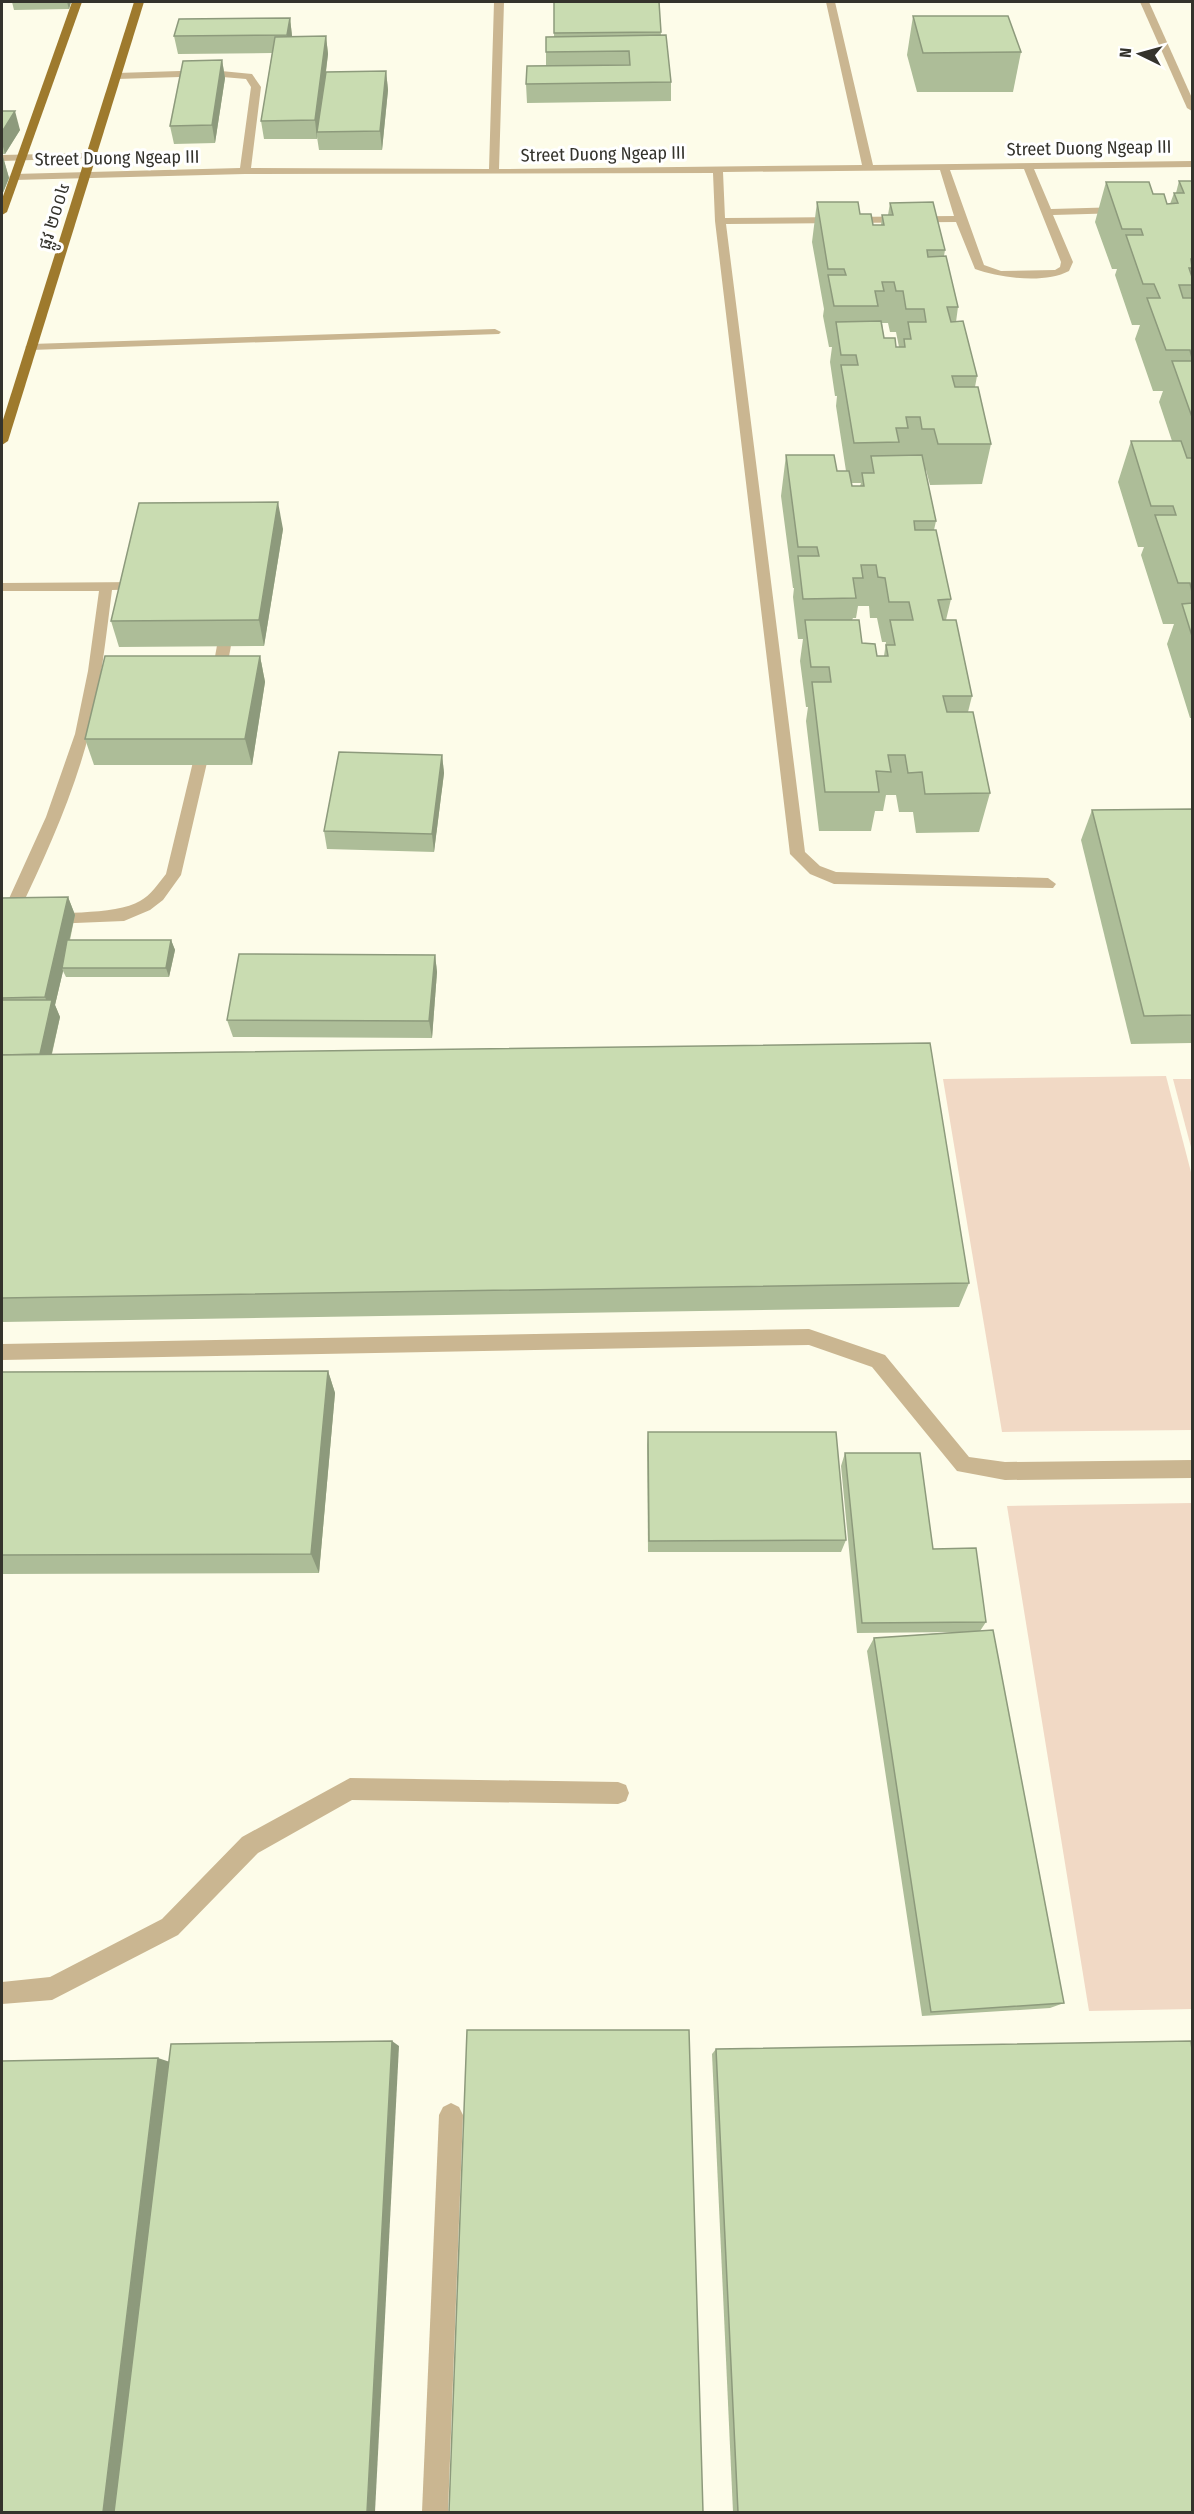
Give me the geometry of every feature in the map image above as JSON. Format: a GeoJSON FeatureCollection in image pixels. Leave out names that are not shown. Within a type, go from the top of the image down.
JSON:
{"type":"FeatureCollection","features":[{"type":"Feature","properties":{"kind":"main road"},"geometry":{"type":"LineString","coordinates":[[2,212],[77,2]]}},
{"type":"Feature","properties":{"kind":"main road","name":"ផ្លូវ ២០០៤"},"geometry":{"type":"LineString","coordinates":[[2,441],[139,2]]}},
{"type":"Feature","properties":{"kind":"street"},"geometry":{"type":"LineString","coordinates":[[494,172],[500,2]]}},
{"type":"Feature","properties":{"kind":"street"},"geometry":{"type":"LineString","coordinates":[[830,2],[868,167]]}},
{"type":"Feature","properties":{"kind":"street"},"geometry":{"type":"LineString","coordinates":[[1144,2],[1192,108]]}},
{"type":"Feature","properties":{"kind":"street"},"geometry":{"type":"LineString","coordinates":[[117,76],[211,73],[249,76],[256,87],[244,171]]}},
{"type":"Feature","properties":{"kind":"street"},"geometry":{"type":"LineString","coordinates":[[2,158],[90,156]]}},
{"type":"Feature","properties":{"kind":"street","name":"Street Duong Ngeap III"},"geometry":{"type":"LineString","coordinates":[[14,177],[244,171],[494,172],[1192,164]]}},
{"type":"Feature","properties":{"kind":"street"},"geometry":{"type":"LineString","coordinates":[[944,167],[960,219],[979,267],[1000,274],[1057,273],[1065,269],[1067,262],[1028,166]]}},
{"type":"Feature","properties":{"kind":"street"},"geometry":{"type":"LineString","coordinates":[[718,169],[720,221],[798,854],[815,870],[834,878],[1048,884]]}},
{"type":"Feature","properties":{"kind":"street"},"geometry":{"type":"LineString","coordinates":[[1046,212],[1138,209]]}},
{"type":"Feature","properties":{"kind":"street"},"geometry":{"type":"LineString","coordinates":[[720,221],[960,219]]}},
{"type":"Feature","properties":{"kind":"street"},"geometry":{"type":"LineString","coordinates":[[31,347],[495,332]]}},
{"type":"Feature","properties":{"kind":"street"},"geometry":{"type":"LineString","coordinates":[[5,920],[35,863],[77,753],[90,698],[106,586]]}},
{"type":"Feature","properties":{"kind":"street"},"geometry":{"type":"LineString","coordinates":[[2,587],[161,586]]}},
{"type":"Feature","properties":{"kind":"street"},"geometry":{"type":"LineString","coordinates":[[214,699],[229,621],[224,613]]}},
{"type":"Feature","properties":{"kind":"street"},"geometry":{"type":"LineString","coordinates":[[5,920],[124,915],[145,906],[158,896],[172,875],[210,721]]}},
{"type":"Feature","properties":{"kind":"street"},"geometry":{"type":"LineString","coordinates":[[2,1352],[809,1337],[878,1361],[964,1466],[1005,1471],[1192,1469]]}},
{"type":"Feature","properties":{"kind":"street"},"geometry":{"type":"LineString","coordinates":[[2,1993],[52,1988],[170,1927],[250,1845],[350,1789],[618,1793]]}},
{"type":"Feature","properties":{"kind":"street"},"geometry":{"type":"LineString","coordinates":[[435,2512],[452,2115]]}},
{"type":"Feature","properties":{"kind":"shaded area"},"geometry":{"type":"Polygon","coordinates":[[[1166,1076],[1192,1176],[1192,1430],[1002,1432],[943,1079],[1166,1076]]]}},
{"type":"Feature","properties":{"kind":"shaded area"},"geometry":{"type":"Polygon","coordinates":[[[1173,1079],[1192,1079],[1192,1151],[1173,1079]]]}},
{"type":"Feature","properties":{"kind":"shaded area"},"geometry":{"type":"Polygon","coordinates":[[[1192,1503],[1192,2009],[1089,2011],[1007,1506],[1192,1503]]]}},
{"type":"Feature","properties":{"kind":"building"},"geometry":{"type":"Polygon","coordinates":[[[554,2],[659,2],[661,32],[554,33],[554,2]]]}},
{"type":"Feature","properties":{"kind":"building"},"geometry":{"type":"Polygon","coordinates":[[[913,16],[1008,16],[1021,52],[923,53],[913,16]]]}},
{"type":"Feature","properties":{"kind":"building"},"geometry":{"type":"Polygon","coordinates":[[[290,18],[287,35],[174,36],[179,19],[290,18]]]}},
{"type":"Feature","properties":{"kind":"building"},"geometry":{"type":"Polygon","coordinates":[[[666,35],[671,82],[526,84],[527,66],[630,65],[629,51],[546,52],[546,37],[666,35]]]}},
{"type":"Feature","properties":{"kind":"building"},"geometry":{"type":"Polygon","coordinates":[[[326,36],[315,120],[261,121],[275,37],[326,36]]]}},
{"type":"Feature","properties":{"kind":"building"},"geometry":{"type":"Polygon","coordinates":[[[222,60],[212,125],[170,126],[183,61],[222,60]]]}},
{"type":"Feature","properties":{"kind":"building"},"geometry":{"type":"Polygon","coordinates":[[[386,71],[380,131],[317,132],[326,72],[386,71]]]}},
{"type":"Feature","properties":{"kind":"building"},"geometry":{"type":"Polygon","coordinates":[[[2,111],[15,111],[2,132],[2,111]]]}},
{"type":"Feature","properties":{"kind":"building"},"geometry":{"type":"Polygon","coordinates":[[[1179,181],[1192,181],[1192,268],[1189,268],[1192,285],[1179,285],[1183,298],[1192,298],[1192,358],[1190,350],[1166,350],[1147,298],[1160,298],[1154,284],[1143,284],[1126,235],[1143,235],[1141,229],[1122,229],[1106,182],[1149,182],[1153,194],[1164,194],[1167,204],[1178,203],[1174,193],[1184,193],[1179,181]]]}},
{"type":"Feature","properties":{"kind":"building"},"geometry":{"type":"Polygon","coordinates":[[[817,202],[858,202],[860,214],[871,214],[873,225],[884,225],[882,215],[893,215],[890,203],[933,202],[945,250],[927,250],[928,257],[946,256],[958,307],[947,307],[951,322],[963,321],[977,376],[952,376],[955,387],[978,387],[991,444],[938,444],[934,429],[922,429],[920,417],[906,417],[908,428],[896,428],[899,442],[854,443],[841,365],[858,365],[856,355],[841,355],[836,322],[881,321],[884,338],[895,338],[896,347],[905,347],[904,339],[911,339],[908,322],[926,322],[924,309],[906,309],[903,291],[896,291],[894,282],[882,282],[884,291],[875,291],[878,306],[834,306],[828,275],[846,275],[844,269],[828,269],[817,202]]]}},
{"type":"Feature","properties":{"kind":"building"},"geometry":{"type":"Polygon","coordinates":[[[1172,361],[1192,361],[1192,417],[1172,361]]]}},
{"type":"Feature","properties":{"kind":"building"},"geometry":{"type":"Polygon","coordinates":[[[1131,441],[1181,441],[1187,458],[1192,458],[1192,592],[1190,583],[1178,583],[1155,515],[1176,515],[1173,506],[1151,506],[1131,441]]]}},
{"type":"Feature","properties":{"kind":"building"},"geometry":{"type":"Polygon","coordinates":[[[786,455],[834,455],[837,471],[849,471],[852,486],[864,486],[862,473],[874,473],[871,456],[922,455],[936,521],[914,521],[915,530],[936,530],[951,599],[938,600],[943,620],[956,620],[972,696],[943,696],[947,712],[973,712],[990,793],[925,794],[922,772],[908,773],[905,755],[888,755],[891,772],[876,771],[879,792],[825,792],[812,682],[831,682],[829,667],[811,667],[805,620],[859,620],[862,643],[875,644],[877,656],[888,656],[886,645],[895,645],[890,620],[913,620],[909,602],[889,602],[885,578],[878,577],[876,565],[861,565],[863,578],[853,578],[856,598],[803,599],[798,556],[819,556],[817,547],[798,547],[786,455]]]}},
{"type":"Feature","properties":{"kind":"building"},"geometry":{"type":"Polygon","coordinates":[[[278,502],[259,620],[111,621],[139,503],[278,502]]]}},
{"type":"Feature","properties":{"kind":"building"},"geometry":{"type":"Polygon","coordinates":[[[1192,603],[1192,636],[1182,604],[1192,603]]]}},
{"type":"Feature","properties":{"kind":"building"},"geometry":{"type":"Polygon","coordinates":[[[105,656],[260,656],[245,739],[85,739],[105,656]]]}},
{"type":"Feature","properties":{"kind":"building"},"geometry":{"type":"Polygon","coordinates":[[[339,752],[442,755],[432,834],[324,831],[339,752]]]}},
{"type":"Feature","properties":{"kind":"building"},"geometry":{"type":"Polygon","coordinates":[[[1192,809],[1192,1015],[1144,1016],[1092,810],[1192,809]]]}},
{"type":"Feature","properties":{"kind":"building"},"geometry":{"type":"Polygon","coordinates":[[[68,897],[45,997],[2,998],[2,898],[68,897]]]}},
{"type":"Feature","properties":{"kind":"building"},"geometry":{"type":"Polygon","coordinates":[[[67,940],[171,940],[166,968],[62,968],[67,940]]]}},
{"type":"Feature","properties":{"kind":"building"},"geometry":{"type":"Polygon","coordinates":[[[239,954],[435,955],[429,1021],[227,1020],[239,954]]]}},
{"type":"Feature","properties":{"kind":"building"},"geometry":{"type":"Polygon","coordinates":[[[2,1000],[52,1000],[40,1054],[2,1055],[2,1000]]]}},
{"type":"Feature","properties":{"kind":"building"},"geometry":{"type":"Polygon","coordinates":[[[930,1043],[969,1283],[2,1298],[2,1055],[930,1043]]]}},
{"type":"Feature","properties":{"kind":"building"},"geometry":{"type":"Polygon","coordinates":[[[328,1371],[311,1554],[2,1555],[2,1372],[328,1371]]]}},
{"type":"Feature","properties":{"kind":"building"},"geometry":{"type":"Polygon","coordinates":[[[648,1432],[836,1432],[846,1540],[649,1541],[648,1432]]]}},
{"type":"Feature","properties":{"kind":"building"},"geometry":{"type":"Polygon","coordinates":[[[845,1453],[920,1453],[933,1549],[976,1548],[986,1622],[862,1623],[845,1453]]]}},
{"type":"Feature","properties":{"kind":"building"},"geometry":{"type":"Polygon","coordinates":[[[993,1630],[1064,2003],[931,2012],[874,1638],[993,1630]]]}},
{"type":"Feature","properties":{"kind":"building"},"geometry":{"type":"Polygon","coordinates":[[[467,2030],[689,2030],[703,2512],[449,2512],[467,2030]]]}},
{"type":"Feature","properties":{"kind":"building"},"geometry":{"type":"Polygon","coordinates":[[[392,2041],[367,2512],[114,2512],[171,2044],[392,2041]]]}},
{"type":"Feature","properties":{"kind":"building"},"geometry":{"type":"Polygon","coordinates":[[[1191,2041],[1192,2512],[738,2512],[716,2049],[1191,2041]]]}},
{"type":"Feature","properties":{"kind":"building"},"geometry":{"type":"Polygon","coordinates":[[[158,2058],[103,2512],[2,2512],[2,2061],[158,2058]]]}}]}
